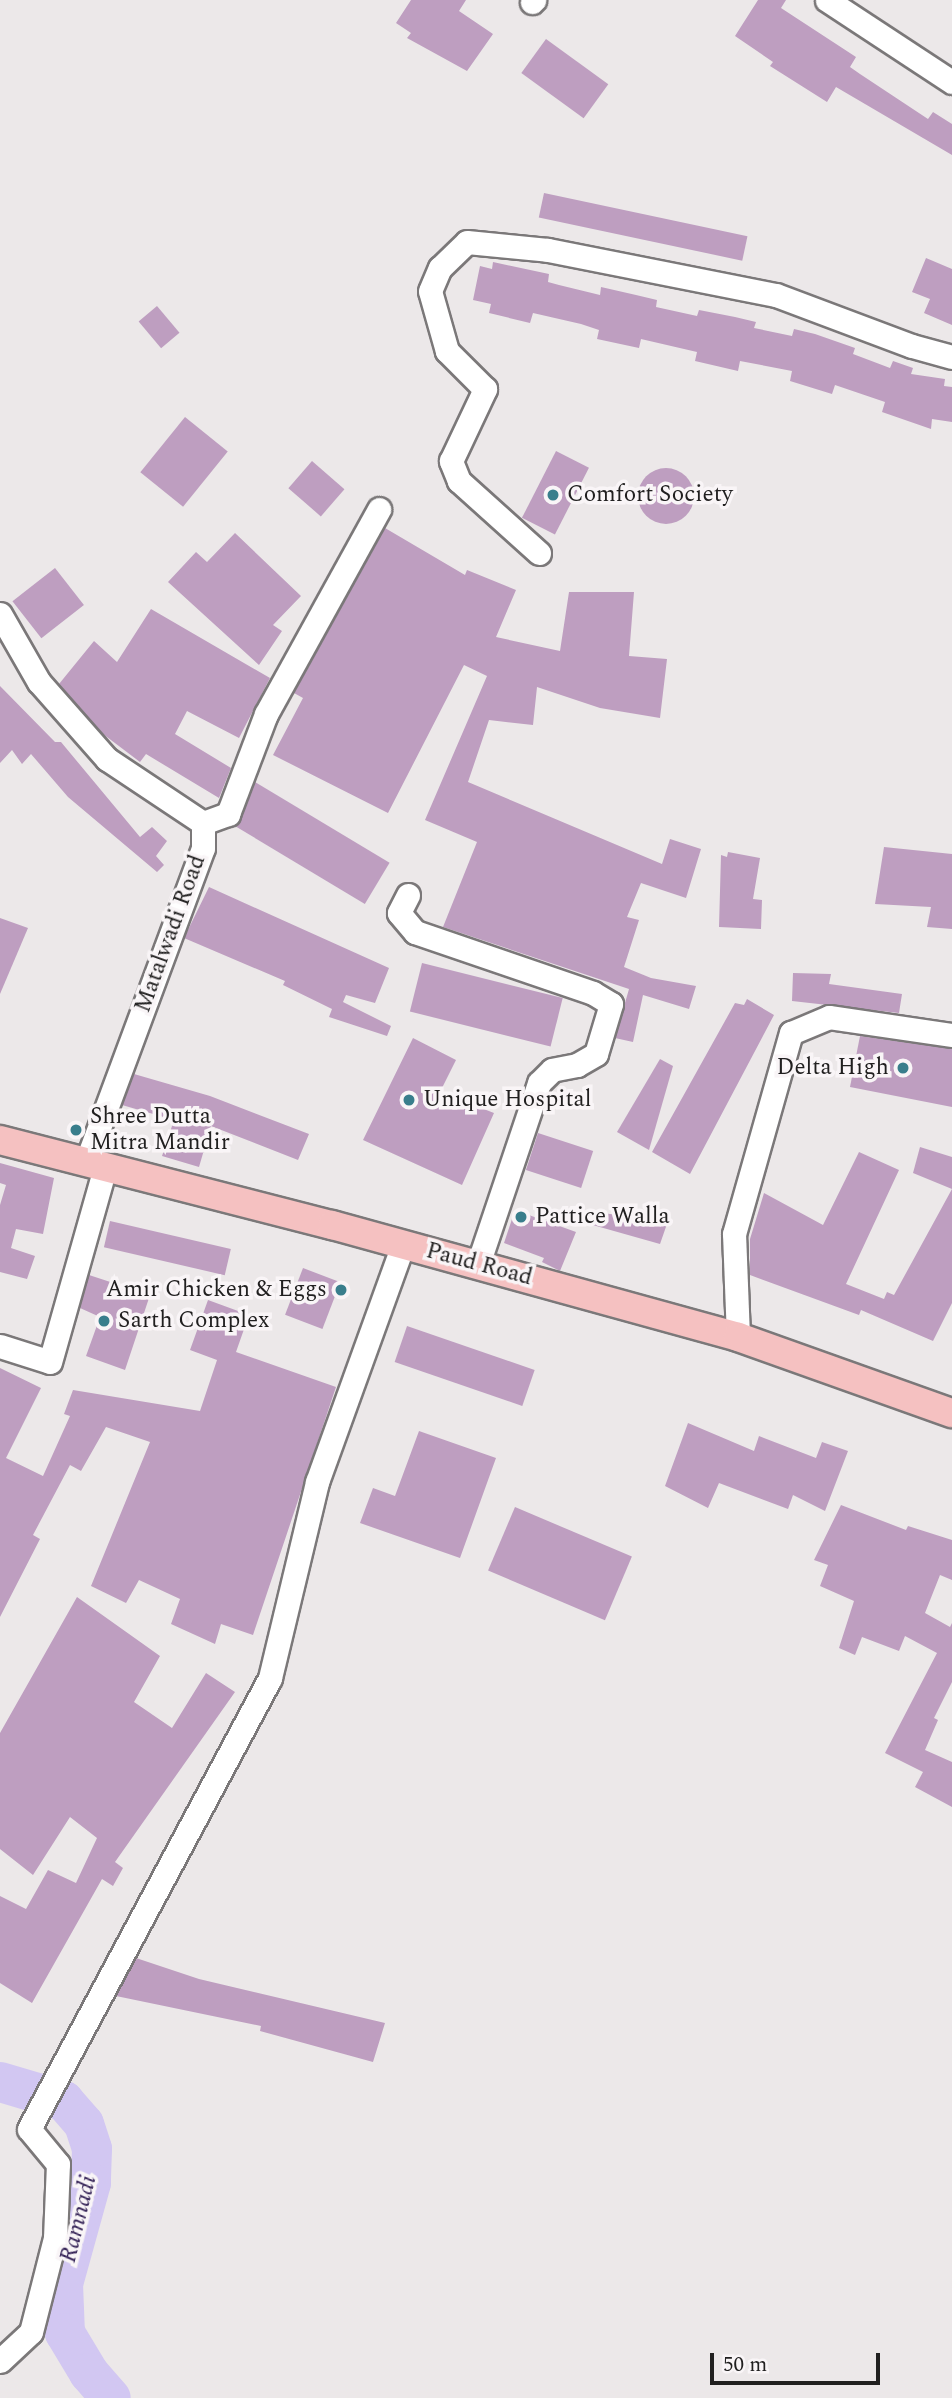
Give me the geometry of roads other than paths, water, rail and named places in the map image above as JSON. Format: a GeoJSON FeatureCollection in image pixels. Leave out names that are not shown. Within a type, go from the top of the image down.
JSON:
{"type":"FeatureCollection","features":[{"type":"Feature","properties":{"kind":"main road","name":"Paud Road"},"geometry":{"type":"LineString","coordinates":[[0,1140],[478,1264],[738,1337],[952,1413]]}},
{"type":"Feature","properties":{"kind":"street"},"geometry":{"type":"LineString","coordinates":[[827,0],[952,82]]}},
{"type":"Feature","properties":{"kind":"street"},"geometry":{"type":"LineString","coordinates":[[539,553],[458,481],[451,461],[485,389],[447,351],[430,291],[440,268],[467,242],[548,250],[776,295],[912,346],[952,357]]}},
{"type":"Feature","properties":{"kind":"street"},"geometry":{"type":"LineString","coordinates":[[203,823],[228,814],[266,714],[379,509]]}},
{"type":"Feature","properties":{"kind":"street","name":"Matalwadi Road"},"geometry":{"type":"LineString","coordinates":[[0,614],[39,682],[107,760],[203,823],[204,848],[96,1165],[50,1362],[0,1346]]}},
{"type":"Feature","properties":{"kind":"street"},"geometry":{"type":"LineString","coordinates":[[408,895],[399,913],[415,932],[593,993],[611,1004],[596,1054],[577,1065],[552,1070],[539,1083],[478,1264]]}},
{"type":"Feature","properties":{"kind":"street"},"geometry":{"type":"LineString","coordinates":[[738,1337],[734,1234],[791,1033],[829,1017],[951,1035]]}},
{"type":"Feature","properties":{"kind":"street"},"geometry":{"type":"LineString","coordinates":[[0,2361],[31,2332],[55,2238],[58,2164],[29,2129],[270,1678],[317,1482],[403,1244]]}},
{"type":"Feature","properties":{"kind":"waterway","name":"Ramnadi"},"geometry":{"type":"LineString","coordinates":[[0,2082],[64,2101],[84,2124],[92,2149],[91,2183],[63,2284],[65,2333],[89,2373],[111,2398]]}},
{"type":"Feature","properties":{"kind":"place","name":"Comfort Society"},"geometry":{"type":"Point","coordinates":[553,495]}},
{"type":"Feature","properties":{"kind":"place","name":"Delta High"},"geometry":{"type":"Point","coordinates":[903,1068]}},
{"type":"Feature","properties":{"kind":"place","name":"Unique Hospital"},"geometry":{"type":"Point","coordinates":[409,1100]}},
{"type":"Feature","properties":{"kind":"place","name":"Shree Dutta Mitra Mandir"},"geometry":{"type":"Point","coordinates":[76,1130]}},
{"type":"Feature","properties":{"kind":"place","name":"Pattice Walla"},"geometry":{"type":"Point","coordinates":[521,1217]}},
{"type":"Feature","properties":{"kind":"place","name":"Amir Chicken & Eggs"},"geometry":{"type":"Point","coordinates":[341,1290]}},
{"type":"Feature","properties":{"kind":"place","name":"Sarth Complex"},"geometry":{"type":"Point","coordinates":[104,1321]}}]}
